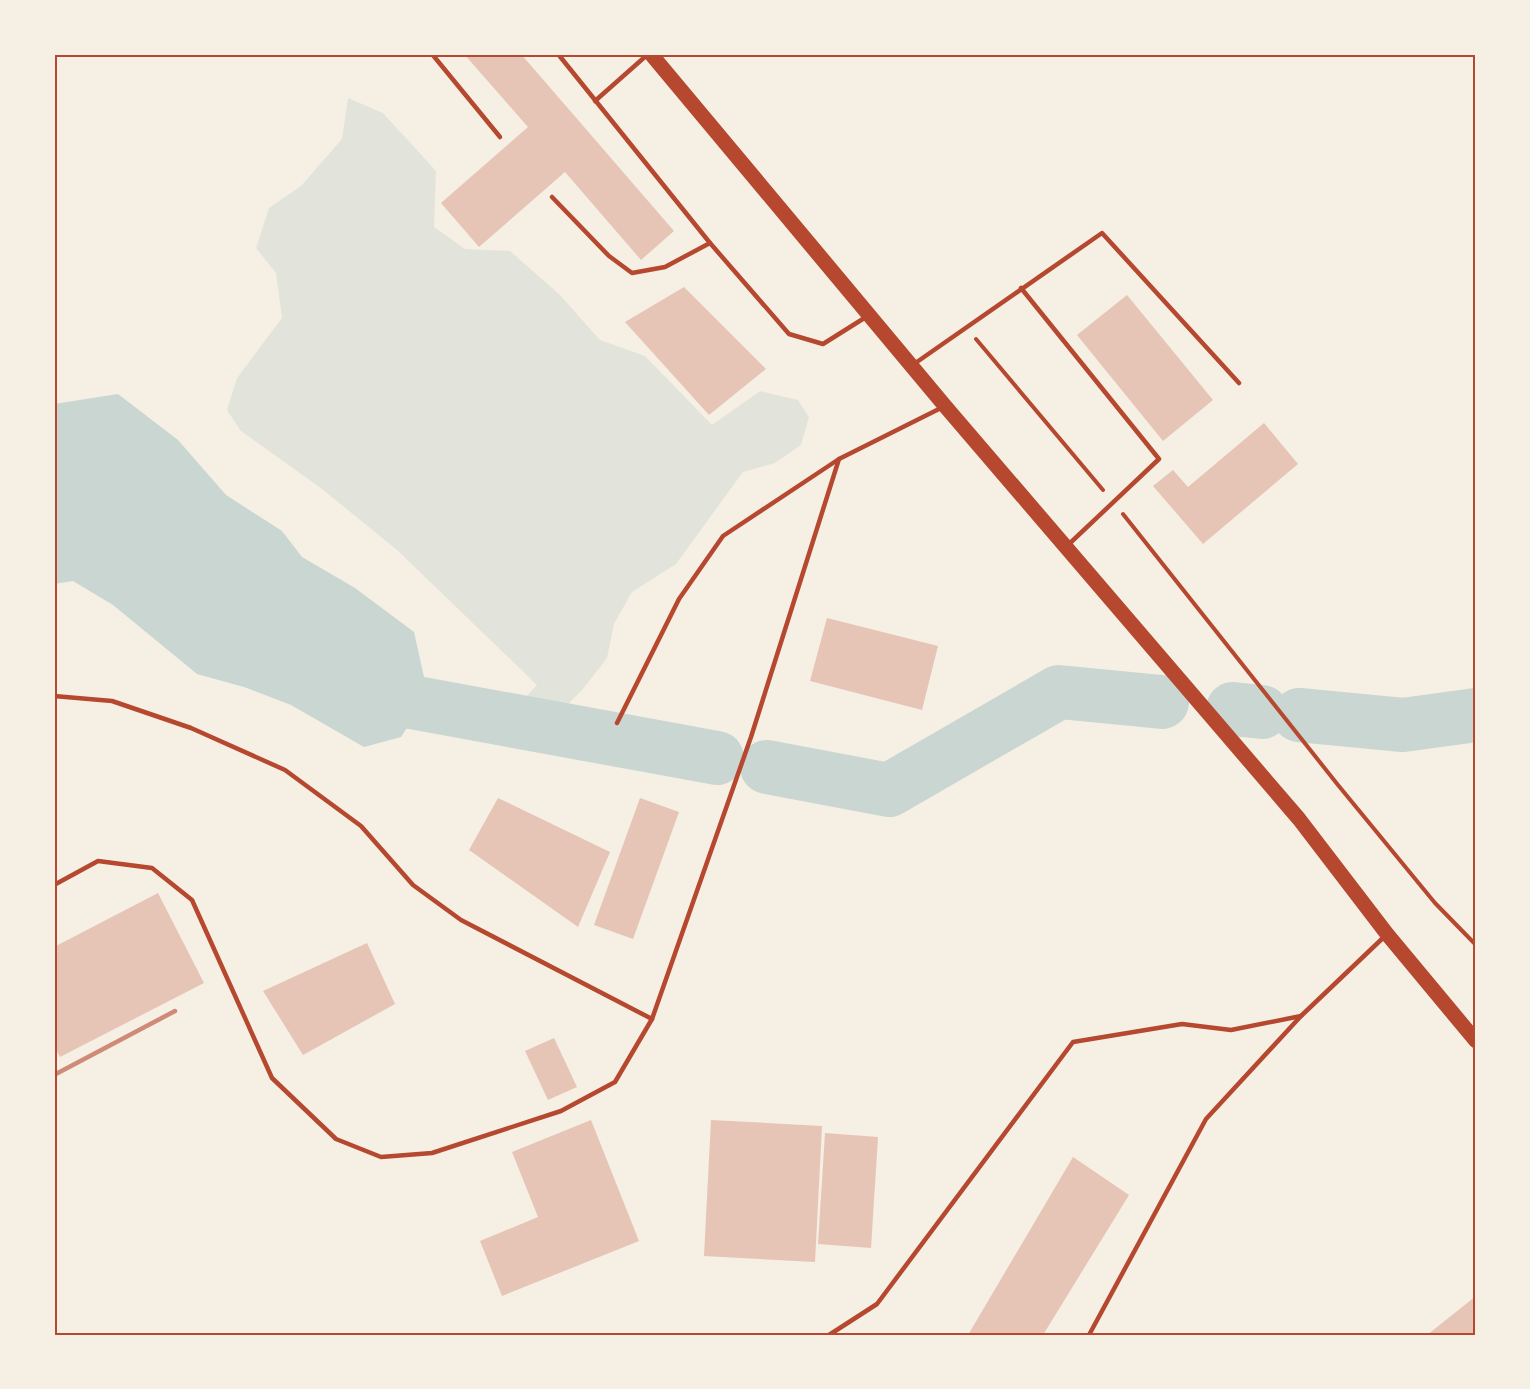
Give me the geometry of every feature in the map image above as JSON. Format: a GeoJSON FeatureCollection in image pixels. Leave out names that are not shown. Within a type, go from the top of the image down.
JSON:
{"type":"FeatureCollection","features":[{"type":"Feature","properties":{"kind":"main road"},"geometry":{"type":"LineString","coordinates":[[650,54],[945,406],[1299,819],[1387,934],[1476,1041]]}},
{"type":"Feature","properties":{"kind":"lane"},"geometry":{"type":"LineString","coordinates":[[432,54],[500,137]]}},
{"type":"Feature","properties":{"kind":"lane"},"geometry":{"type":"LineString","coordinates":[[558,54],[710,243],[789,334],[823,344],[870,314]]}},
{"type":"Feature","properties":{"kind":"lane"},"geometry":{"type":"LineString","coordinates":[[595,101],[650,54]]}},
{"type":"Feature","properties":{"kind":"lane"},"geometry":{"type":"LineString","coordinates":[[552,197],[609,256],[632,273],[665,267],[710,243]]}},
{"type":"Feature","properties":{"kind":"lane"},"geometry":{"type":"LineString","coordinates":[[912,365],[1102,232],[1239,383]]}},
{"type":"Feature","properties":{"kind":"lane"},"geometry":{"type":"LineString","coordinates":[[1020,288],[1159,459],[1066,546]]}},
{"type":"Feature","properties":{"kind":"lane"},"geometry":{"type":"LineString","coordinates":[[617,723],[679,599],[723,536],[839,459],[945,406]]}},
{"type":"Feature","properties":{"kind":"lane"},"geometry":{"type":"LineString","coordinates":[[54,885],[98,861],[152,868],[192,900],[272,1078],[336,1138],[381,1157],[432,1153],[561,1111],[615,1082],[652,1018],[751,736],[839,459]]}},
{"type":"Feature","properties":{"kind":"lane"},"geometry":{"type":"LineString","coordinates":[[54,696],[112,701],[191,729],[285,771],[361,826],[413,885],[461,920],[652,1018]]}},
{"type":"Feature","properties":{"kind":"lane"},"geometry":{"type":"LineString","coordinates":[[1089,1335],[1206,1119],[1301,1016],[1387,934]]}},
{"type":"Feature","properties":{"kind":"lane"},"geometry":{"type":"LineString","coordinates":[[829,1335],[877,1304],[1073,1042],[1182,1024],[1231,1030],[1301,1016]]}},
{"type":"Feature","properties":{"kind":"path"},"geometry":{"type":"LineString","coordinates":[[966,326],[1113,502],[1435,903],[1476,945]]}},
{"type":"Feature","properties":{"kind":"shaded area"},"geometry":{"type":"Polygon","coordinates":[[[348,98],[383,113],[436,171],[434,227],[465,249],[510,251],[559,294],[600,340],[645,356],[712,425],[760,391],[798,400],[809,417],[801,445],[775,463],[743,472],[676,564],[632,592],[614,624],[607,658],[583,689],[559,713],[544,742],[519,744],[508,728],[519,704],[537,685],[397,550],[322,489],[241,431],[227,410],[237,378],[282,318],[276,273],[256,248],[269,208],[301,186],[342,139],[348,98]]]}},
{"type":"Feature","properties":{"kind":"shaded area"},"geometry":{"type":"Polygon","coordinates":[[[118,394],[178,440],[226,495],[282,531],[302,557],[355,588],[414,632],[428,695],[401,737],[364,747],[291,705],[244,687],[197,674],[113,605],[73,581],[54,584],[54,404],[118,394]]]}},
{"type":"Feature","properties":{"kind":"building"},"geometry":{"type":"Polygon","coordinates":[[[464,54],[521,54],[674,231],[641,260],[565,172],[479,247],[441,203],[528,127],[464,54]]]}},
{"type":"Feature","properties":{"kind":"building"},"geometry":{"type":"Polygon","coordinates":[[[684,287],[766,369],[709,415],[625,322],[684,287]]]}},
{"type":"Feature","properties":{"kind":"building"},"geometry":{"type":"Polygon","coordinates":[[[1127,295],[1213,400],[1163,441],[1077,335],[1127,295]]]}},
{"type":"Feature","properties":{"kind":"building"},"geometry":{"type":"Polygon","coordinates":[[[1264,423],[1298,464],[1203,544],[1153,486],[1173,470],[1188,487],[1264,423]]]}},
{"type":"Feature","properties":{"kind":"building"},"geometry":{"type":"Polygon","coordinates":[[[827,618],[938,646],[922,710],[810,681],[827,618]]]}},
{"type":"Feature","properties":{"kind":"building"},"geometry":{"type":"Polygon","coordinates":[[[498,798],[610,852],[578,927],[469,850],[498,798]]]}},
{"type":"Feature","properties":{"kind":"building"},"geometry":{"type":"Polygon","coordinates":[[[640,798],[679,812],[633,939],[594,925],[640,798]]]}},
{"type":"Feature","properties":{"kind":"building"},"geometry":{"type":"Polygon","coordinates":[[[158,893],[204,983],[60,1057],[54,1046],[54,947],[158,893]]]}},
{"type":"Feature","properties":{"kind":"building"},"geometry":{"type":"Polygon","coordinates":[[[367,943],[395,1004],[303,1055],[263,991],[367,943]]]}},
{"type":"Feature","properties":{"kind":"building"},"geometry":{"type":"Polygon","coordinates":[[[554,1038],[577,1087],[548,1100],[525,1051],[554,1038]]]}},
{"type":"Feature","properties":{"kind":"building"},"geometry":{"type":"Polygon","coordinates":[[[591,1120],[639,1241],[502,1296],[480,1241],[538,1217],[512,1152],[591,1120]]]}},
{"type":"Feature","properties":{"kind":"building"},"geometry":{"type":"Polygon","coordinates":[[[711,1120],[822,1126],[815,1262],[704,1256],[711,1120]]]}},
{"type":"Feature","properties":{"kind":"building"},"geometry":{"type":"Polygon","coordinates":[[[825,1133],[878,1137],[871,1248],[818,1244],[825,1133]]]}},
{"type":"Feature","properties":{"kind":"building"},"geometry":{"type":"Polygon","coordinates":[[[1073,1157],[1129,1195],[1043,1335],[968,1335],[1073,1157]]]}},
{"type":"Feature","properties":{"kind":"building"},"geometry":{"type":"Polygon","coordinates":[[[1476,1296],[1476,1335],[1427,1335],[1476,1296]]]}},
{"type":"Feature","properties":{"kind":"waterway"},"geometry":{"type":"LineString","coordinates":[[351,691],[717,758]]}},
{"type":"Feature","properties":{"kind":"waterway"},"geometry":{"type":"LineString","coordinates":[[767,767],[889,790],[1059,692],[1162,702]]}},
{"type":"Feature","properties":{"kind":"waterway"},"geometry":{"type":"LineString","coordinates":[[1233,709],[1262,712]]}},
{"type":"Feature","properties":{"kind":"waterway"},"geometry":{"type":"LineString","coordinates":[[1299,715],[1403,725],[1476,715]]}},
{"type":"Feature","properties":{"kind":"railway"},"geometry":{"type":"LineString","coordinates":[[54,1075],[175,1011]]}}]}
